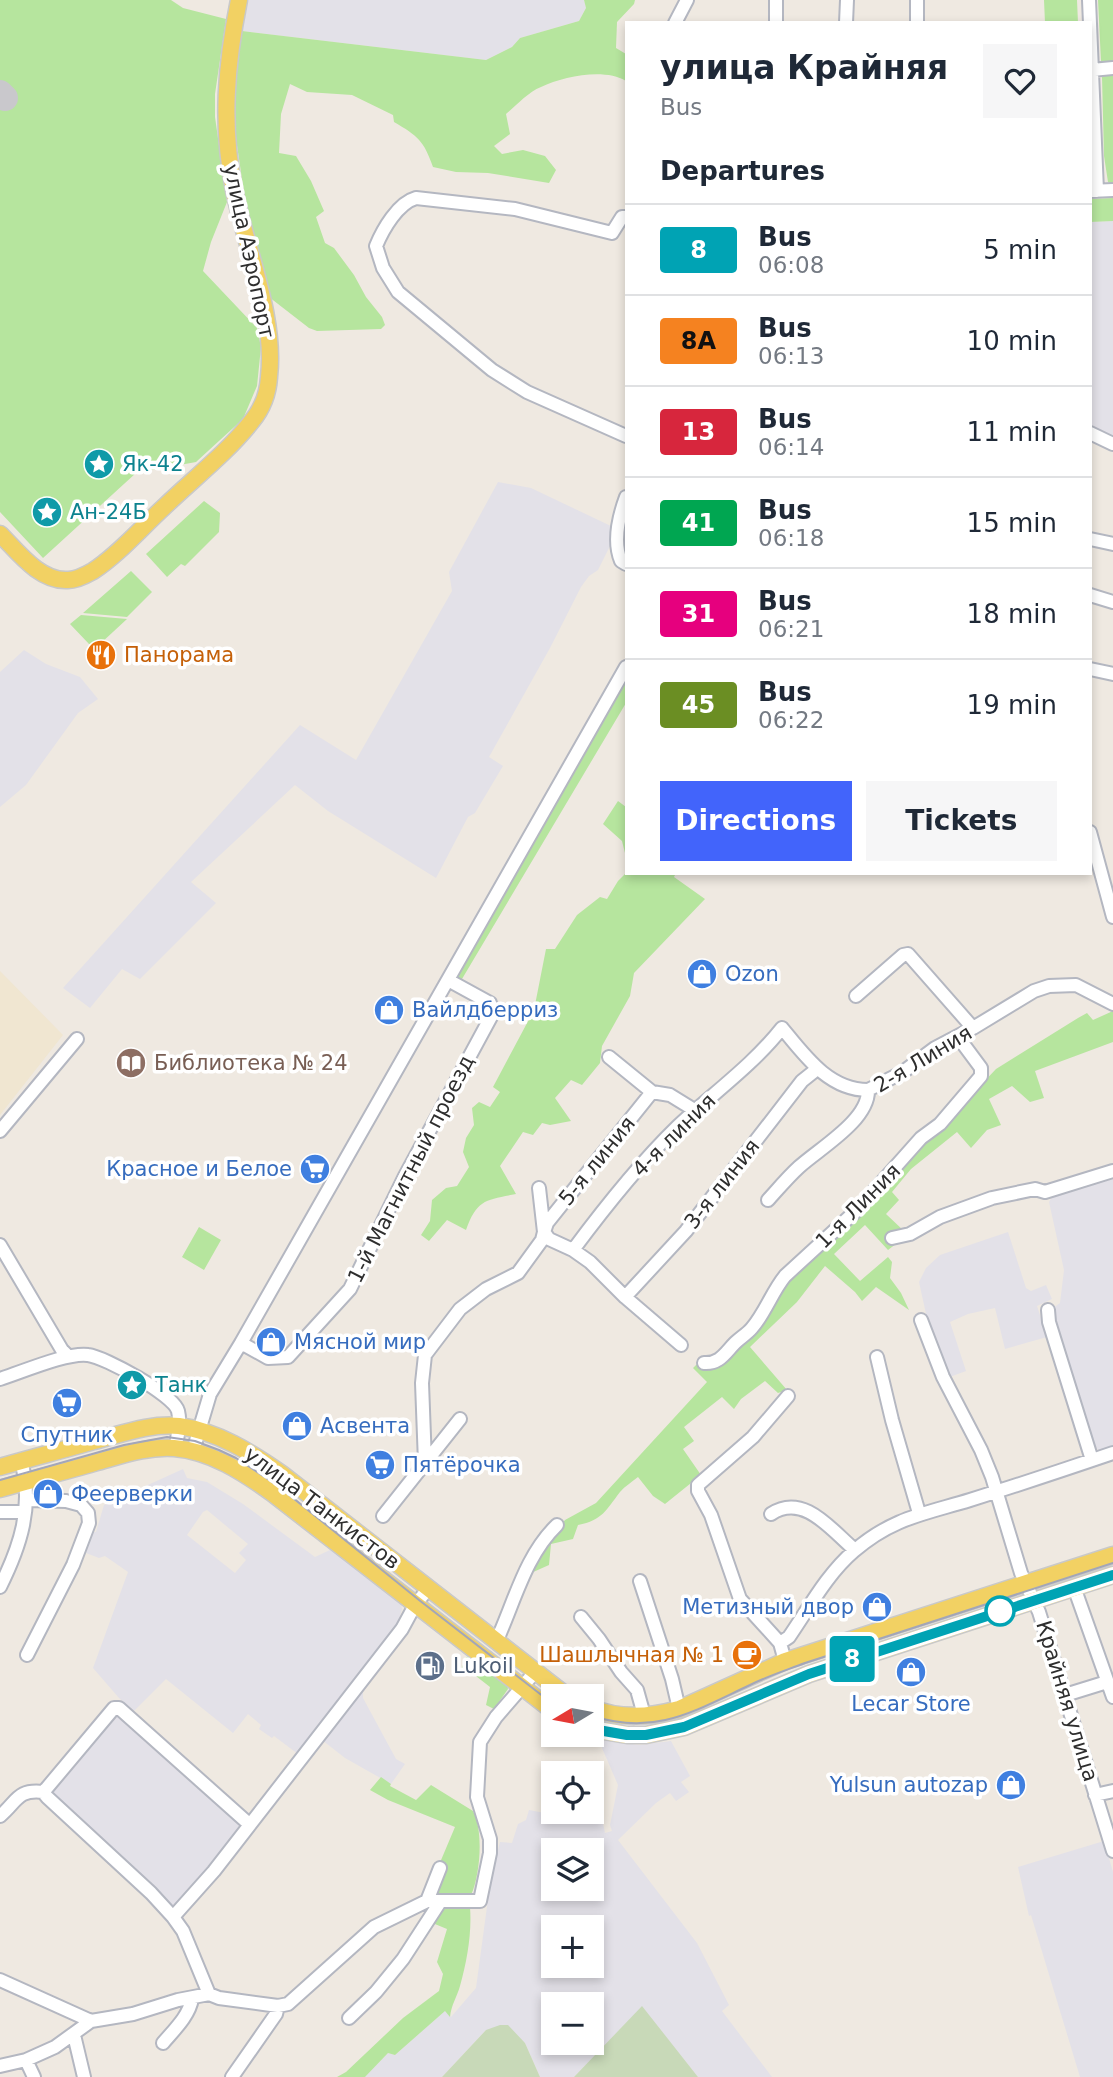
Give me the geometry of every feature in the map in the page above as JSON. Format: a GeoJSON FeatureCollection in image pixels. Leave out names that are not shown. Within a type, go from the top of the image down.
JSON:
{"type":"FeatureCollection","features":[{"type":"Feature","properties":{"kind":"main road","name":"улица Аэропорт"},"geometry":{"type":"LineString","coordinates":[[0,534],[32,566],[53,579],[69,580],[82,576],[120,548],[223,452],[251,422],[260,408],[269,378],[269,343],[265,315],[234,187],[226,118],[227,67],[239,0]]}},
{"type":"Feature","properties":{"kind":"main road","name":"улица Танкистов"},"geometry":{"type":"LineString","coordinates":[[0,1467],[144,1428],[179,1426],[198,1430],[238,1446],[260,1459],[551,1684]]}},
{"type":"Feature","properties":{"kind":"main road","name":"улица Танкистов"},"geometry":{"type":"LineString","coordinates":[[0,1489],[127,1454],[159,1448],[192,1451],[229,1465],[251,1478],[541,1702]]}},
{"type":"Feature","properties":{"kind":"main road"},"geometry":{"type":"LineString","coordinates":[[604,1711],[644,1715],[679,1709],[785,1661],[1113,1556]]}},
{"type":"Feature","properties":{"kind":"main road"},"geometry":{"type":"LineString","coordinates":[[604,1731],[637,1735],[677,1729],[792,1680],[1113,1575]]}},
{"type":"Feature","properties":{"kind":"street"},"geometry":{"type":"LineString","coordinates":[[675,21],[687,0]]}},
{"type":"Feature","properties":{"kind":"street"},"geometry":{"type":"LineString","coordinates":[[776,0],[776,21]]}},
{"type":"Feature","properties":{"kind":"street"},"geometry":{"type":"LineString","coordinates":[[846,21],[847,0]]}},
{"type":"Feature","properties":{"kind":"street"},"geometry":{"type":"LineString","coordinates":[[916,0],[917,21]]}},
{"type":"Feature","properties":{"kind":"street"},"geometry":{"type":"LineString","coordinates":[[1089,0],[1090,21]]}},
{"type":"Feature","properties":{"kind":"street"},"geometry":{"type":"LineString","coordinates":[[1113,68],[1092,70],[1094,191],[1113,190]]}},
{"type":"Feature","properties":{"kind":"street"},"geometry":{"type":"LineString","coordinates":[[625,218],[622,217],[612,233],[515,209],[416,198],[407,200],[382,232],[376,246],[383,268],[398,292],[492,370],[527,392],[625,436]]}},
{"type":"Feature","properties":{"kind":"street"},"geometry":{"type":"LineString","coordinates":[[1092,434],[1113,444]]}},
{"type":"Feature","properties":{"kind":"street"},"geometry":{"type":"LineString","coordinates":[[625,500],[620,512],[617,551],[625,563]]}},
{"type":"Feature","properties":{"kind":"street"},"geometry":{"type":"LineString","coordinates":[[1092,539],[1113,544]]}},
{"type":"Feature","properties":{"kind":"street"},"geometry":{"type":"LineString","coordinates":[[1092,596],[1113,602]]}},
{"type":"Feature","properties":{"kind":"street"},"geometry":{"type":"LineString","coordinates":[[192,1451],[210,1394],[625,669]]}},
{"type":"Feature","properties":{"kind":"street"},"geometry":{"type":"LineString","coordinates":[[1092,669],[1113,674]]}},
{"type":"Feature","properties":{"kind":"street"},"geometry":{"type":"LineString","coordinates":[[1092,839],[1113,917]]}},
{"type":"Feature","properties":{"kind":"street"},"geometry":{"type":"LineString","coordinates":[[856,996],[903,955],[908,954],[974,1028]]}},
{"type":"Feature","properties":{"kind":"street","name":"1-й Магнитный проезд"},"geometry":{"type":"LineString","coordinates":[[241,1343],[268,1358],[288,1357],[350,1289],[405,1176],[492,1015],[490,1003],[447,980]]}},
{"type":"Feature","properties":{"kind":"street","name":"2-я Линия"},"geometry":{"type":"LineString","coordinates":[[768,1200],[797,1169],[849,1126],[867,1105],[868,1090],[894,1078],[935,1048],[974,1028],[1034,991],[1049,986],[1076,985],[1113,1004]]}},
{"type":"Feature","properties":{"kind":"street","name":"4-я линия"},"geometry":{"type":"LineString","coordinates":[[573,1250],[636,1171],[677,1127],[768,1048],[782,1028],[817,1069]]}},
{"type":"Feature","properties":{"kind":"street","name":"1-я Линия"},"geometry":{"type":"LineString","coordinates":[[704,1363],[722,1358],[734,1343],[752,1328],[785,1276],[857,1210],[898,1168],[922,1138],[940,1124],[981,1076],[981,1068],[958,1037]]}},
{"type":"Feature","properties":{"kind":"street"},"geometry":{"type":"LineString","coordinates":[[0,1131],[77,1039]]}},
{"type":"Feature","properties":{"kind":"street"},"geometry":{"type":"LineString","coordinates":[[609,1057],[652,1091],[670,1096],[696,1111]]}},
{"type":"Feature","properties":{"kind":"street"},"geometry":{"type":"LineString","coordinates":[[817,1069],[836,1082],[868,1090]]}},
{"type":"Feature","properties":{"kind":"street","name":"3-я линия"},"geometry":{"type":"LineString","coordinates":[[625,1297],[686,1231],[802,1081],[817,1069]]}},
{"type":"Feature","properties":{"kind":"street","name":"5-я линия"},"geometry":{"type":"LineString","coordinates":[[425,1463],[422,1383],[425,1355],[460,1309],[486,1289],[518,1273],[541,1240],[547,1223],[652,1091]]}},
{"type":"Feature","properties":{"kind":"street"},"geometry":{"type":"LineString","coordinates":[[892,1238],[910,1234],[940,1217],[992,1198],[1035,1189],[1045,1192],[1113,1171]]}},
{"type":"Feature","properties":{"kind":"street"},"geometry":{"type":"LineString","coordinates":[[539,1188],[544,1232],[549,1239],[573,1250],[590,1262],[625,1297],[681,1345]]}},
{"type":"Feature","properties":{"kind":"street"},"geometry":{"type":"LineString","coordinates":[[0,1245],[68,1356]]}},
{"type":"Feature","properties":{"kind":"street"},"geometry":{"type":"LineString","coordinates":[[1048,1310],[1049,1322],[1092,1460]]}},
{"type":"Feature","properties":{"kind":"street","name":"Крайняя улица"},"geometry":{"type":"LineString","coordinates":[[921,1320],[943,1377],[981,1450],[996,1491],[1065,1695],[1113,1851]]}},
{"type":"Feature","properties":{"kind":"street"},"geometry":{"type":"LineString","coordinates":[[0,1379],[68,1356],[88,1354],[104,1360],[165,1394],[178,1408],[179,1426],[175,1448]]}},
{"type":"Feature","properties":{"kind":"street"},"geometry":{"type":"LineString","coordinates":[[880,1363],[892,1420],[919,1513]]}},
{"type":"Feature","properties":{"kind":"street"},"geometry":{"type":"LineString","coordinates":[[785,1661],[780,1643],[740,1599],[698,1485],[753,1437],[788,1396]]}},
{"type":"Feature","properties":{"kind":"street"},"geometry":{"type":"LineString","coordinates":[[383,1516],[460,1419]]}},
{"type":"Feature","properties":{"kind":"street"},"geometry":{"type":"LineString","coordinates":[[780,1643],[789,1637],[829,1578],[855,1550],[876,1533],[919,1513],[1113,1453]]}},
{"type":"Feature","properties":{"kind":"street"},"geometry":{"type":"LineString","coordinates":[[0,1587],[12,1563],[23,1529],[27,1482],[21,1461]]}},
{"type":"Feature","properties":{"kind":"street"},"geometry":{"type":"LineString","coordinates":[[0,1512],[66,1501],[81,1505],[88,1513],[89,1523],[73,1565],[27,1655]]}},
{"type":"Feature","properties":{"kind":"street"},"geometry":{"type":"LineString","coordinates":[[771,1514],[788,1507],[810,1512],[855,1550]]}},
{"type":"Feature","properties":{"kind":"street"},"geometry":{"type":"LineString","coordinates":[[495,1641],[531,1558],[543,1539],[557,1525]]}},
{"type":"Feature","properties":{"kind":"street"},"geometry":{"type":"LineString","coordinates":[[640,1581],[679,1709]]}},
{"type":"Feature","properties":{"kind":"street"},"geometry":{"type":"LineString","coordinates":[[1074,1587],[1113,1698]]}},
{"type":"Feature","properties":{"kind":"street"},"geometry":{"type":"LineString","coordinates":[[173,1917],[214,1871],[402,1629],[428,1588]]}},
{"type":"Feature","properties":{"kind":"street"},"geometry":{"type":"LineString","coordinates":[[581,1617],[637,1690],[644,1715]]}},
{"type":"Feature","properties":{"kind":"street"},"geometry":{"type":"LineString","coordinates":[[0,2066],[26,2060],[74,2035],[91,2021],[133,2014],[155,2006],[209,1994],[219,1998],[278,2006],[288,2004],[363,1934],[433,1901],[480,1901],[490,1853],[490,1839],[477,1797],[480,1742],[496,1717],[535,1672]]}},
{"type":"Feature","properties":{"kind":"street"},"geometry":{"type":"LineString","coordinates":[[1065,1695],[1107,1682]]}},
{"type":"Feature","properties":{"kind":"street"},"geometry":{"type":"LineString","coordinates":[[43,1792],[114,1708],[119,1707],[250,1824]]}},
{"type":"Feature","properties":{"kind":"street"},"geometry":{"type":"LineString","coordinates":[[0,1816],[20,1795],[32,1791],[43,1792],[173,1917],[183,1931],[209,1994]]}},
{"type":"Feature","properties":{"kind":"street"},"geometry":{"type":"LineString","coordinates":[[1096,1795],[1113,1791]]}},
{"type":"Feature","properties":{"kind":"street"},"geometry":{"type":"LineString","coordinates":[[349,2018],[376,1992],[402,1959],[433,1901],[440,1868]]}},
{"type":"Feature","properties":{"kind":"street"},"geometry":{"type":"LineString","coordinates":[[0,1980],[91,2021]]}},
{"type":"Feature","properties":{"kind":"street"},"geometry":{"type":"LineString","coordinates":[[163,2043],[181,2022],[191,2006],[192,1999]]}},
{"type":"Feature","properties":{"kind":"street"},"geometry":{"type":"LineString","coordinates":[[232,2077],[276,2014],[278,2006]]}},
{"type":"Feature","properties":{"kind":"street"},"geometry":{"type":"LineString","coordinates":[[74,2035],[84,2077]]}},
{"type":"Feature","properties":{"kind":"street"},"geometry":{"type":"LineString","coordinates":[[26,2060],[34,2077]]}},
{"type":"Feature","properties":{"kind":"shaded area"},"geometry":{"type":"Polygon","coordinates":[[[249,0],[584,0],[586,8],[579,21],[520,38],[512,47],[486,60],[242,31],[249,0]]]}},
{"type":"Feature","properties":{"kind":"shaded area"},"geometry":{"type":"Polygon","coordinates":[[[1113,221],[1113,436],[1092,428],[1092,222],[1113,221]]]}},
{"type":"Feature","properties":{"kind":"shaded area"},"geometry":{"type":"Polygon","coordinates":[[[498,482],[531,488],[613,527],[614,538],[598,570],[589,576],[581,587],[489,757],[503,766],[475,813],[468,817],[436,878],[328,811],[295,785],[191,882],[216,903],[140,979],[122,969],[90,1008],[63,988],[300,725],[356,760],[452,591],[449,572],[498,482]]]}},
{"type":"Feature","properties":{"kind":"shaded area"},"geometry":{"type":"Polygon","coordinates":[[[24,650],[46,664],[80,677],[98,699],[78,713],[26,785],[0,807],[0,672],[24,650]]]}},
{"type":"Feature","properties":{"kind":"shaded area"},"geometry":{"type":"Polygon","coordinates":[[[0,971],[63,1035],[0,1115],[0,971]]]}},
{"type":"Feature","properties":{"kind":"shaded area"},"geometry":{"type":"Polygon","coordinates":[[[1113,1179],[1113,1449],[1102,1453],[1094,1446],[1053,1308],[1060,1303],[1064,1270],[1049,1202],[1052,1197],[1113,1179]]]}},
{"type":"Feature","properties":{"kind":"shaded area"},"geometry":{"type":"Polygon","coordinates":[[[1008,1232],[1026,1288],[1031,1291],[1046,1285],[1052,1299],[1037,1306],[1047,1337],[1005,1349],[995,1308],[968,1314],[950,1322],[966,1371],[947,1378],[930,1332],[919,1282],[926,1268],[940,1255],[1008,1232]]]}},
{"type":"Feature","properties":{"kind":"shaded area"},"geometry":{"type":"Polygon","coordinates":[[[183,1469],[187,1478],[207,1482],[243,1504],[315,1557],[330,1550],[335,1552],[401,1603],[398,1623],[298,1754],[274,1736],[272,1738],[259,1729],[261,1725],[248,1714],[233,1733],[166,1679],[134,1711],[93,1668],[128,1572],[105,1556],[99,1558],[86,1553],[104,1505],[183,1469]],[[207,1510],[187,1535],[235,1573],[246,1560],[239,1553],[248,1544],[207,1510]]]}},
{"type":"Feature","properties":{"kind":"shaded area"},"geometry":{"type":"Polygon","coordinates":[[[363,1686],[363,1698],[396,1759],[405,1764],[391,1784],[345,1758],[322,1740],[363,1686]]]}},
{"type":"Feature","properties":{"kind":"shaded area"},"geometry":{"type":"Polygon","coordinates":[[[114,1711],[241,1824],[241,1828],[210,1869],[173,1911],[49,1793],[114,1711]]]}},
{"type":"Feature","properties":{"kind":"shaded area"},"geometry":{"type":"Polygon","coordinates":[[[604,1740],[640,1745],[671,1741],[690,1776],[681,1782],[689,1792],[676,1801],[670,1793],[618,1840],[697,1943],[729,2005],[722,2011],[772,2077],[698,2077],[642,2007],[604,2046],[604,1992],[541,1992],[541,2055],[595,2055],[574,2077],[540,2077],[525,2043],[486,2030],[442,2077],[365,2077],[388,2053],[395,2055],[446,2010],[451,2017],[476,1988],[491,1877],[500,1842],[512,1843],[518,1824],[526,1820],[529,1810],[541,1812],[541,1824],[603,1824],[605,1833],[612,1831],[610,1825],[618,1785],[602,1748],[604,1740]]]}},
{"type":"Feature","properties":{"kind":"shaded area"},"geometry":{"type":"Polygon","coordinates":[[[1104,1841],[1113,1872],[1113,2077],[1080,2077],[1031,1915],[1029,1916],[1018,1867],[1104,1841]]]}},
{"type":"Feature","properties":{"kind":"green space"},"geometry":{"type":"Polygon","coordinates":[[[0,0],[171,0],[183,8],[226,19],[215,94],[215,117],[227,202],[203,271],[257,328],[261,347],[257,386],[243,419],[196,462],[136,473],[43,558],[0,512],[0,0]]]}},
{"type":"Feature","properties":{"kind":"green space"},"geometry":{"type":"Polygon","coordinates":[[[584,0],[635,0],[617,22],[616,48],[625,53],[625,81],[607,75],[584,75],[536,89],[506,114],[510,134],[494,146],[502,154],[523,150],[545,156],[556,170],[549,183],[433,167],[423,145],[394,122],[393,115],[352,95],[307,92],[290,84],[281,114],[279,153],[296,156],[324,211],[316,217],[325,243],[334,248],[354,275],[385,325],[381,329],[317,331],[309,328],[269,297],[243,186],[233,118],[242,31],[486,60],[512,47],[520,38],[579,21],[586,8],[584,0]]]}},
{"type":"Feature","properties":{"kind":"green space"},"geometry":{"type":"Polygon","coordinates":[[[1044,0],[1077,0],[1078,21],[1045,21],[1044,0]]]}},
{"type":"Feature","properties":{"kind":"green space"},"geometry":{"type":"Polygon","coordinates":[[[1098,0],[1113,0],[1113,64],[1104,64],[1101,61],[1098,0]]]}},
{"type":"Feature","properties":{"kind":"green space"},"geometry":{"type":"Polygon","coordinates":[[[1113,70],[1113,185],[1108,182],[1104,156],[1102,77],[1113,70]]]}},
{"type":"Feature","properties":{"kind":"green space"},"geometry":{"type":"Polygon","coordinates":[[[1113,198],[1113,221],[1092,222],[1092,199],[1113,198]]]}},
{"type":"Feature","properties":{"kind":"green space"},"geometry":{"type":"Polygon","coordinates":[[[204,501],[220,513],[219,532],[185,566],[181,564],[167,577],[146,554],[204,501]]]}},
{"type":"Feature","properties":{"kind":"green space"},"geometry":{"type":"Polygon","coordinates":[[[131,571],[152,592],[127,617],[83,613],[131,571]]]}},
{"type":"Feature","properties":{"kind":"green space"},"geometry":{"type":"Polygon","coordinates":[[[81,615],[127,619],[100,644],[89,644],[70,624],[81,615]]]}},
{"type":"Feature","properties":{"kind":"green space"},"geometry":{"type":"Polygon","coordinates":[[[625,676],[625,705],[459,984],[454,980],[625,676]]]}},
{"type":"Feature","properties":{"kind":"green space"},"geometry":{"type":"Polygon","coordinates":[[[618,801],[625,806],[625,853],[622,841],[603,824],[618,801]]]}},
{"type":"Feature","properties":{"kind":"green space"},"geometry":{"type":"Polygon","coordinates":[[[625,874],[675,875],[674,877],[705,899],[634,973],[630,996],[602,1046],[600,1063],[582,1085],[571,1080],[555,1098],[571,1121],[550,1125],[542,1123],[533,1135],[523,1132],[500,1166],[516,1194],[484,1203],[474,1212],[466,1230],[447,1220],[429,1241],[421,1235],[430,1221],[432,1200],[446,1188],[457,1186],[469,1167],[463,1152],[466,1138],[474,1125],[472,1108],[479,1102],[490,1107],[500,1092],[493,1087],[534,1010],[546,949],[555,949],[577,915],[600,897],[607,899],[625,874]]]}},
{"type":"Feature","properties":{"kind":"green space"},"geometry":{"type":"Polygon","coordinates":[[[1113,1011],[1113,1042],[1035,1071],[1044,1098],[1030,1102],[1012,1086],[989,1099],[1001,1125],[987,1130],[971,1148],[957,1132],[911,1169],[892,1192],[899,1200],[886,1214],[904,1231],[905,1237],[888,1250],[865,1225],[834,1254],[860,1281],[888,1257],[892,1262],[890,1278],[909,1310],[876,1287],[862,1301],[825,1266],[797,1302],[750,1347],[787,1390],[778,1393],[765,1381],[741,1399],[734,1409],[722,1397],[684,1427],[694,1441],[683,1449],[701,1475],[665,1504],[653,1496],[638,1477],[622,1490],[599,1517],[578,1525],[573,1539],[551,1544],[549,1565],[531,1573],[547,1541],[565,1520],[596,1503],[707,1382],[693,1368],[698,1363],[712,1367],[779,1289],[924,1139],[945,1123],[996,1069],[1087,1013],[1093,1020],[1113,1011]]]}},
{"type":"Feature","properties":{"kind":"green space"},"geometry":{"type":"Polygon","coordinates":[[[199,1227],[221,1240],[204,1270],[182,1257],[199,1227]]]}},
{"type":"Feature","properties":{"kind":"green space"},"geometry":{"type":"Polygon","coordinates":[[[466,1657],[473,1658],[507,1685],[508,1689],[494,1709],[486,1705],[490,1687],[472,1673],[461,1670],[466,1657]]]}},
{"type":"Feature","properties":{"kind":"green space"},"geometry":{"type":"Polygon","coordinates":[[[381,1777],[391,1784],[390,1786],[416,1800],[431,1785],[473,1811],[479,1830],[480,1853],[471,1895],[425,1898],[455,1827],[370,1790],[381,1777]]]}},
{"type":"Feature","properties":{"kind":"green space"},"geometry":{"type":"Polygon","coordinates":[[[452,1905],[470,1907],[470,1927],[465,1967],[450,2017],[445,2011],[395,2055],[388,2053],[365,2077],[337,2077],[346,2072],[403,2018],[439,1991],[443,1974],[437,1962],[447,1929],[430,1922],[452,1905]]]}},
{"type":"Feature","properties":{"kind":"green space"},"geometry":{"type":"Polygon","coordinates":[[[642,2006],[698,2077],[574,2077],[595,2055],[604,2055],[604,2046],[642,2006]]]}},
{"type":"Feature","properties":{"kind":"green space"},"geometry":{"type":"Polygon","coordinates":[[[508,2025],[525,2043],[540,2077],[442,2077],[486,2030],[508,2025]]]}},
{"type":"Feature","properties":{"kind":"taxiway"},"geometry":{"type":"LineString","coordinates":[[0,93],[5,98]]}},
{"type":"Feature","properties":{"kind":"tram line"},"geometry":{"type":"LineString","coordinates":[[0,1480],[124,1445],[167,1437],[195,1441],[219,1450],[277,1485],[541,1695]]}},
{"type":"Feature","properties":{"kind":"tram line"},"geometry":{"type":"LineString","coordinates":[[604,1719],[636,1723],[674,1718],[805,1663],[1113,1563]]}},
{"type":"Feature","properties":{"kind":"bus line","name":"8"},"geometry":{"type":"LineString","coordinates":[[604,1732],[646,1735],[684,1727],[792,1680],[1113,1575]]}},
{"type":"Feature","properties":{"kind":"place","name":"Як-42"},"geometry":{"type":"Point","coordinates":[99,464]}},
{"type":"Feature","properties":{"kind":"place","name":"Ан-24Б"},"geometry":{"type":"Point","coordinates":[47,512]}},
{"type":"Feature","properties":{"kind":"place","name":"Панорама"},"geometry":{"type":"Point","coordinates":[101,655]}},
{"type":"Feature","properties":{"kind":"place","name":"Ozon"},"geometry":{"type":"Point","coordinates":[702,974]}},
{"type":"Feature","properties":{"kind":"place","name":"Вайлдберриз"},"geometry":{"type":"Point","coordinates":[389,1010]}},
{"type":"Feature","properties":{"kind":"place","name":"Библиотека № 24"},"geometry":{"type":"Point","coordinates":[131,1063]}},
{"type":"Feature","properties":{"kind":"place","name":"Красное и Белое"},"geometry":{"type":"Point","coordinates":[315,1169]}},
{"type":"Feature","properties":{"kind":"place","name":"Мясной мир"},"geometry":{"type":"Point","coordinates":[271,1342]}},
{"type":"Feature","properties":{"kind":"place","name":"Танк"},"geometry":{"type":"Point","coordinates":[132,1385]}},
{"type":"Feature","properties":{"kind":"place","name":"Спутник"},"geometry":{"type":"Point","coordinates":[67,1403]}},
{"type":"Feature","properties":{"kind":"place","name":"Асвента"},"geometry":{"type":"Point","coordinates":[297,1426]}},
{"type":"Feature","properties":{"kind":"place","name":"Пятёрочка"},"geometry":{"type":"Point","coordinates":[380,1465]}},
{"type":"Feature","properties":{"kind":"place","name":"Феерверки"},"geometry":{"type":"Point","coordinates":[48,1494]}},
{"type":"Feature","properties":{"kind":"place","name":"Метизный двор"},"geometry":{"type":"Point","coordinates":[877,1607]}},
{"type":"Feature","properties":{"kind":"place","name":"Шашлычная № 1"},"geometry":{"type":"Point","coordinates":[747,1655]}},
{"type":"Feature","properties":{"kind":"place","name":"Lukoil"},"geometry":{"type":"Point","coordinates":[430,1666]}},
{"type":"Feature","properties":{"kind":"place","name":"Lecar Store"},"geometry":{"type":"Point","coordinates":[911,1672]}},
{"type":"Feature","properties":{"kind":"place","name":"Yulsun autozap"},"geometry":{"type":"Point","coordinates":[1011,1785]}}]}
